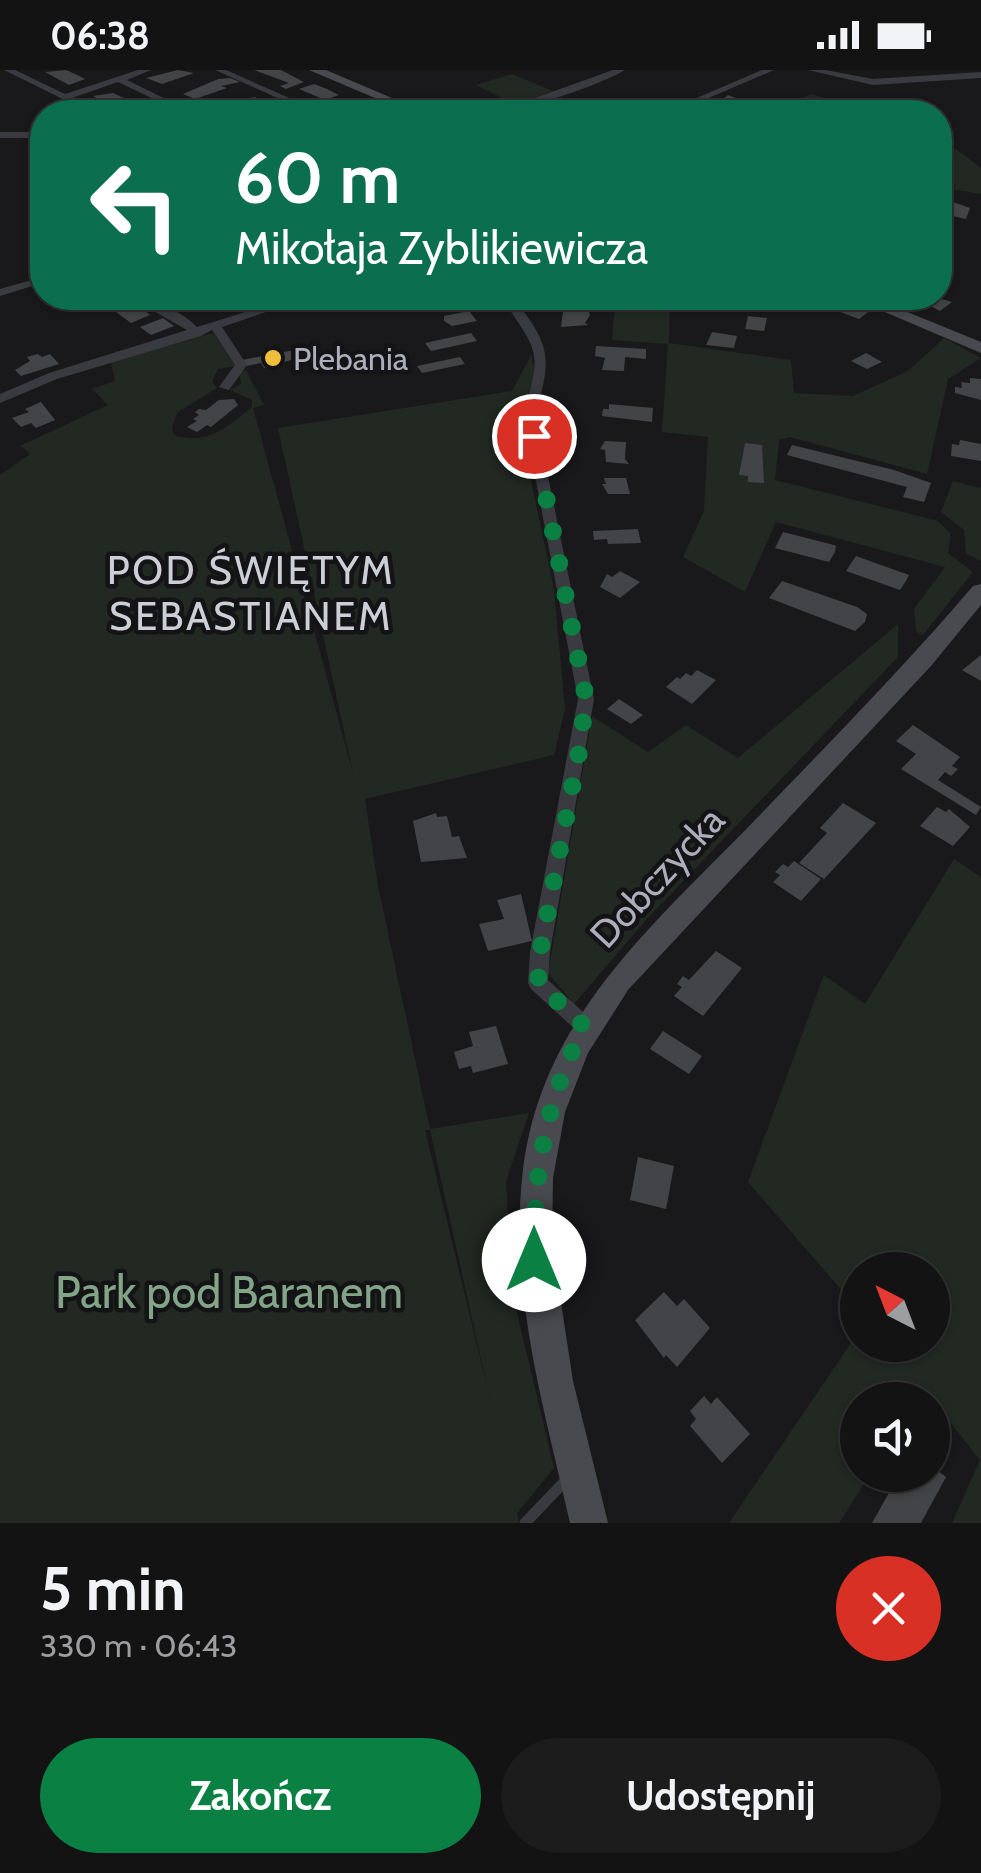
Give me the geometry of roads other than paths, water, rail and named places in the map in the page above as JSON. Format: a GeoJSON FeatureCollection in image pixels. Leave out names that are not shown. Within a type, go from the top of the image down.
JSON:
{"type":"FeatureCollection","features":[{"type":"Feature","properties":{"kind":"main road"},"geometry":{"type":"LineString","coordinates":[[315,70],[389,100]]}},
{"type":"Feature","properties":{"kind":"main road"},"geometry":{"type":"LineString","coordinates":[[889,310],[981,348]]}},
{"type":"Feature","properties":{"kind":"main road","name":"Dobczycka"},"geometry":{"type":"LineString","coordinates":[[588,1523],[534,1260],[542,1136],[554,1097],[584,1026],[618,981],[922,660],[981,591]]}},
{"type":"Feature","properties":{"kind":"street"},"geometry":{"type":"LineString","coordinates":[[8,70],[70,100]]}},
{"type":"Feature","properties":{"kind":"street"},"geometry":{"type":"LineString","coordinates":[[64,97],[147,70]]}},
{"type":"Feature","properties":{"kind":"street"},"geometry":{"type":"LineString","coordinates":[[220,70],[289,100]]}},
{"type":"Feature","properties":{"kind":"street"},"geometry":{"type":"LineString","coordinates":[[536,100],[618,70]]}},
{"type":"Feature","properties":{"kind":"street"},"geometry":{"type":"LineString","coordinates":[[697,100],[770,70]]}},
{"type":"Feature","properties":{"kind":"street"},"geometry":{"type":"LineString","coordinates":[[812,70],[872,82],[981,76]]}},
{"type":"Feature","properties":{"kind":"street"},"geometry":{"type":"LineString","coordinates":[[118,79],[162,100]]}},
{"type":"Feature","properties":{"kind":"street"},"geometry":{"type":"LineString","coordinates":[[0,134],[30,135]]}},
{"type":"Feature","properties":{"kind":"street"},"geometry":{"type":"LineString","coordinates":[[0,292],[30,283]]}},
{"type":"Feature","properties":{"kind":"street"},"geometry":{"type":"LineString","coordinates":[[161,310],[197,332]]}},
{"type":"Feature","properties":{"kind":"street"},"geometry":{"type":"LineString","coordinates":[[0,399],[53,376],[265,310]]}},
{"type":"Feature","properties":{"kind":"street"},"geometry":{"type":"LineString","coordinates":[[517,310],[540,344],[542,370],[529,414],[586,698],[540,952],[538,983],[584,1026]]}},
{"type":"Feature","properties":{"kind":"street"},"geometry":{"type":"LineString","coordinates":[[216,326],[241,365],[225,387]]}},
{"type":"Feature","properties":{"kind":"lane"},"geometry":{"type":"LineString","coordinates":[[525,1523],[577,1470]]}},
{"type":"Feature","properties":{"kind":"place","name":"Plebania"},"geometry":{"type":"Point","coordinates":[273,358]}},
{"type":"Feature","properties":{"kind":"district","name":"POD ŚWIĘTYM SEBASTIANEM"},"geometry":{"type":"Point","coordinates":[251,592]}},
{"type":"Feature","properties":{"kind":"park label","name":"Park pod Baranem"},"geometry":{"type":"Point","coordinates":[229,1292]}}]}
